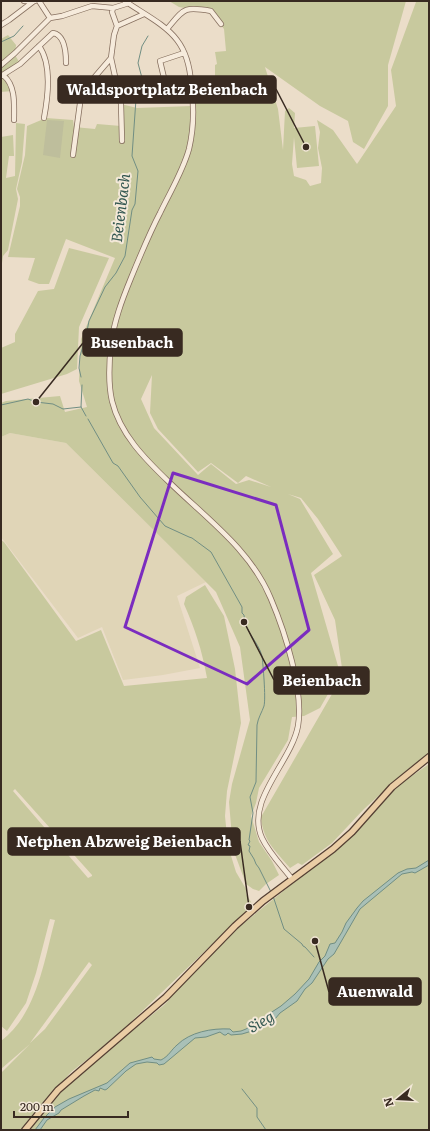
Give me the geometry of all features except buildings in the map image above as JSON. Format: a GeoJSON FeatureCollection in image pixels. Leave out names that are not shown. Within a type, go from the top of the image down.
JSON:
{"type":"FeatureCollection","features":[{"type":"Feature","properties":{"kind":"main road"},"geometry":{"type":"LineString","coordinates":[[25,1130],[58,1090],[166,996],[226,934],[263,901],[333,849],[352,832],[392,788],[429,757]]}},
{"type":"Feature","properties":{"kind":"street"},"geometry":{"type":"LineString","coordinates":[[24,1],[35,1]]}},
{"type":"Feature","properties":{"kind":"street"},"geometry":{"type":"LineString","coordinates":[[1,24],[35,1]]}},
{"type":"Feature","properties":{"kind":"street"},"geometry":{"type":"LineString","coordinates":[[39,1],[50,18]]}},
{"type":"Feature","properties":{"kind":"street"},"geometry":{"type":"LineString","coordinates":[[1,65],[50,18],[62,16],[92,6],[112,8],[127,2],[167,29],[176,38],[184,53],[190,71],[192,90],[193,118],[191,139],[183,165],[147,239],[116,319],[110,357],[110,390],[121,424],[138,451],[242,552],[262,581],[276,610],[286,639],[294,674],[298,707],[298,725],[291,746],[264,796],[258,822],[261,835],[266,845],[292,879]]}},
{"type":"Feature","properties":{"kind":"street"},"geometry":{"type":"LineString","coordinates":[[112,8],[117,26],[114,35],[111,58],[121,104],[122,142]]}},
{"type":"Feature","properties":{"kind":"street"},"geometry":{"type":"LineString","coordinates":[[167,29],[182,11],[188,8],[211,11],[221,24]]}},
{"type":"Feature","properties":{"kind":"street"},"geometry":{"type":"LineString","coordinates":[[117,26],[144,14]]}},
{"type":"Feature","properties":{"kind":"street"},"geometry":{"type":"LineString","coordinates":[[14,120],[12,92],[8,79],[2,76],[20,64],[53,32],[58,34],[62,41],[66,63]]}},
{"type":"Feature","properties":{"kind":"street"},"geometry":{"type":"LineString","coordinates":[[39,46],[44,54],[47,77],[48,93],[44,118]]}},
{"type":"Feature","properties":{"kind":"street"},"geometry":{"type":"LineString","coordinates":[[165,82],[160,61],[184,53]]}},
{"type":"Feature","properties":{"kind":"street"},"geometry":{"type":"LineString","coordinates":[[73,156],[81,96],[87,86],[111,58]]}},
{"type":"Feature","properties":{"kind":"highlighted area"},"geometry":{"type":"Polygon","coordinates":[[[173,473],[276,505],[309,630],[247,684],[125,627],[173,473]]]}},
{"type":"Feature","properties":{"kind":"shaded area"},"geometry":{"type":"Polygon","coordinates":[[[10,433],[66,443],[206,582],[177,596],[200,668],[163,675],[123,680],[102,627],[78,638],[1,537],[1,437],[10,433]]]}},
{"type":"Feature","properties":{"kind":"green space"},"geometry":{"type":"Polygon","coordinates":[[[169,1],[406,1],[388,65],[388,106],[364,149],[353,142],[348,121],[320,106],[265,67],[278,109],[283,150],[285,111],[289,108],[295,113],[294,128],[315,126],[319,166],[297,168],[294,137],[292,164],[294,176],[306,180],[310,186],[321,183],[322,168],[318,148],[320,132],[317,120],[333,130],[357,164],[396,106],[391,70],[416,2],[429,1],[429,753],[407,770],[364,809],[332,843],[302,865],[298,863],[290,868],[267,839],[264,833],[261,817],[343,675],[335,620],[314,575],[342,556],[318,519],[301,498],[288,494],[300,499],[333,554],[311,573],[340,673],[320,708],[304,716],[292,717],[288,740],[259,788],[256,803],[251,816],[259,842],[272,861],[279,875],[259,891],[246,884],[233,849],[229,802],[232,784],[250,720],[240,647],[216,592],[66,443],[10,433],[1,437],[1,403],[6,401],[60,396],[65,412],[87,407],[79,381],[81,339],[115,258],[66,239],[49,284],[39,284],[28,280],[35,258],[8,257],[20,206],[20,197],[17,189],[25,155],[27,126],[46,118],[73,120],[74,127],[95,129],[97,124],[121,126],[121,104],[137,108],[192,106],[193,98],[214,97],[209,91],[210,76],[215,76],[215,65],[217,64],[215,52],[226,51],[224,29],[212,13],[179,7],[169,1]],[[152,375],[141,399],[154,428],[198,475],[211,464],[236,484],[249,480],[271,487],[246,476],[238,483],[211,463],[198,472],[158,429],[150,413],[152,375]]]}},
{"type":"Feature","properties":{"kind":"green space"},"geometry":{"type":"Polygon","coordinates":[[[8,35],[16,45],[15,55],[21,65],[8,74],[12,91],[1,92],[1,39],[8,35]]]}},
{"type":"Feature","properties":{"kind":"green space"},"geometry":{"type":"Polygon","coordinates":[[[47,120],[64,121],[60,158],[43,155],[47,120]]]}},
{"type":"Feature","properties":{"kind":"green space"},"geometry":{"type":"Polygon","coordinates":[[[16,123],[25,124],[22,162],[16,189],[18,199],[8,250],[3,256],[1,270],[1,137],[13,135],[14,156],[9,156],[6,178],[15,176],[16,123]]]}},
{"type":"Feature","properties":{"kind":"green space"},"geometry":{"type":"Polygon","coordinates":[[[69,248],[109,258],[79,327],[77,369],[67,374],[1,394],[1,348],[15,342],[15,334],[38,291],[54,289],[69,248]]]}},
{"type":"Feature","properties":{"kind":"green space"},"geometry":{"type":"Polygon","coordinates":[[[1,540],[4,542],[76,641],[101,630],[124,686],[207,678],[198,640],[184,604],[186,597],[205,585],[224,616],[235,669],[241,723],[227,791],[225,816],[228,846],[236,872],[246,889],[246,894],[252,906],[122,1032],[71,1072],[32,1116],[36,1119],[69,1082],[163,1006],[168,1001],[171,994],[239,927],[333,851],[353,833],[399,785],[429,764],[429,1130],[1,1130],[1,1073],[30,1044],[1,1069],[1,1041],[13,1030],[31,1002],[43,969],[55,920],[50,919],[36,973],[26,1003],[7,1031],[1,1026],[1,540]],[[15,789],[13,791],[88,878],[92,876],[92,875],[15,789]],[[89,962],[30,1043],[45,1029],[92,965],[89,962]]]}},
{"type":"Feature","properties":{"kind":"water","name":"Sieg"},"geometry":{"type":"Polygon","coordinates":[[[429,860],[429,865],[415,873],[412,872],[402,874],[360,909],[334,954],[328,959],[312,983],[305,989],[297,1001],[280,1013],[275,1019],[252,1031],[242,1034],[231,1035],[228,1033],[224,1035],[220,1032],[206,1037],[195,1038],[164,1064],[159,1065],[157,1063],[147,1062],[136,1064],[126,1071],[107,1089],[105,1090],[100,1088],[99,1091],[95,1090],[84,1096],[47,1120],[40,1130],[35,1130],[55,1107],[69,1099],[107,1083],[130,1063],[152,1057],[154,1059],[161,1060],[182,1041],[195,1034],[209,1030],[223,1029],[230,1029],[233,1032],[241,1031],[281,1006],[309,979],[319,962],[325,956],[330,944],[335,943],[346,923],[363,901],[398,873],[407,869],[416,868],[429,860]]]}},
{"type":"Feature","properties":{"kind":"waterway","name":"Beienbach"},"geometry":{"type":"LineString","coordinates":[[1,42],[14,36],[23,26]]}},
{"type":"Feature","properties":{"kind":"waterway","name":"Beienbach"},"geometry":{"type":"LineString","coordinates":[[81,377],[79,368],[80,356],[89,321],[105,287],[116,273],[125,256],[132,210],[135,204],[138,171],[132,156],[136,99],[143,85],[138,63],[142,46],[148,36]]}},
{"type":"Feature","properties":{"kind":"waterway","name":"Beienbach"},"geometry":{"type":"LineString","coordinates":[[82,385],[81,407],[86,416]]}},
{"type":"Feature","properties":{"kind":"waterway"},"geometry":{"type":"LineString","coordinates":[[1,405],[28,399],[36,402],[53,404],[63,409],[81,407]]}},
{"type":"Feature","properties":{"kind":"waterway","name":"Beienbach"},"geometry":{"type":"LineString","coordinates":[[88,419],[113,463],[118,466],[140,497],[165,526],[192,538],[211,552],[242,607],[242,613],[244,615],[246,626],[262,656],[265,702],[257,725],[256,782],[250,797],[253,813],[250,841],[248,845],[250,846],[249,851],[271,892]]}},
{"type":"Feature","properties":{"kind":"waterway","name":"Beienbach"},"geometry":{"type":"LineString","coordinates":[[273,896],[284,929],[302,944],[314,957]]}},
{"type":"Feature","properties":{"kind":"waterway"},"geometry":{"type":"LineString","coordinates":[[242,1089],[257,1108],[257,1117],[266,1130]]}},
{"type":"Feature","properties":{"kind":"place","name":"Waldsportplatz Beienbach"},"geometry":{"type":"Point","coordinates":[306,147]}},
{"type":"Feature","properties":{"kind":"place","name":"Busenbach"},"geometry":{"type":"Point","coordinates":[36,402]}},
{"type":"Feature","properties":{"kind":"place","name":"Beienbach"},"geometry":{"type":"Point","coordinates":[244,622]}},
{"type":"Feature","properties":{"kind":"place","name":"Netphen Abzweig Beienbach"},"geometry":{"type":"Point","coordinates":[249,907]}},
{"type":"Feature","properties":{"kind":"place","name":"Auenwald"},"geometry":{"type":"Point","coordinates":[315,941]}}]}
